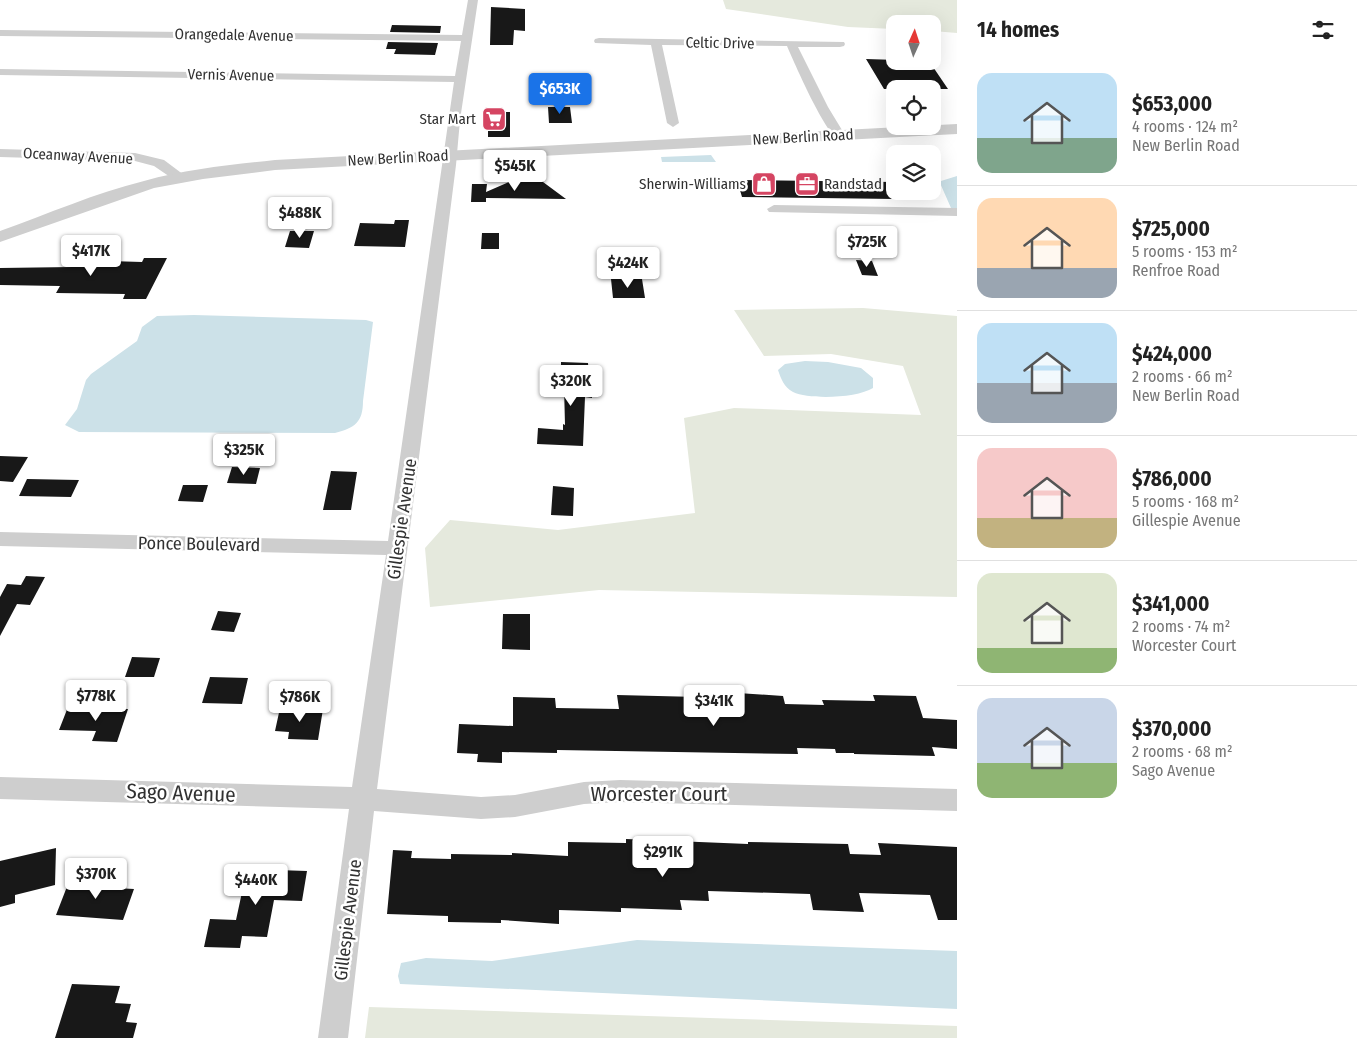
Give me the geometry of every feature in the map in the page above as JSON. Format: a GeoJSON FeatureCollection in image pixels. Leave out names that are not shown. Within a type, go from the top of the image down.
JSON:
{"type":"FeatureCollection","features":[{"type":"Feature","properties":{"kind":"street","name":"Gillespie Avenue"},"geometry":{"type":"LineString","coordinates":[[333,1038],[363,799],[451,155],[454,120],[473,0]]}},
{"type":"Feature","properties":{"kind":"street","name":"Orangedale Avenue"},"geometry":{"type":"LineString","coordinates":[[0,33],[468,38]]}},
{"type":"Feature","properties":{"kind":"street","name":"Celtic Drive"},"geometry":{"type":"LineString","coordinates":[[599,41],[840,44]]}},
{"type":"Feature","properties":{"kind":"street"},"geometry":{"type":"LineString","coordinates":[[656,42],[673,123]]}},
{"type":"Feature","properties":{"kind":"street"},"geometry":{"type":"LineString","coordinates":[[791,44],[822,107],[839,135]]}},
{"type":"Feature","properties":{"kind":"street","name":"Vernis Avenue"},"geometry":{"type":"LineString","coordinates":[[0,72],[462,79]]}},
{"type":"Feature","properties":{"kind":"street","name":"New Berlin Road"},"geometry":{"type":"LineString","coordinates":[[0,237],[131,189],[182,178],[275,165],[957,129]]}},
{"type":"Feature","properties":{"kind":"street","name":"Oceanway Avenue"},"geometry":{"type":"LineString","coordinates":[[0,153],[135,157],[159,163],[182,178]]}},
{"type":"Feature","properties":{"kind":"street"},"geometry":{"type":"LineString","coordinates":[[774,209],[957,212]]}},
{"type":"Feature","properties":{"kind":"street","name":"Ponce Boulevard"},"geometry":{"type":"LineString","coordinates":[[0,539],[398,548]]}},
{"type":"Feature","properties":{"kind":"street","name":"Sago Avenue"},"geometry":{"type":"LineString","coordinates":[[0,788],[363,799]]}},
{"type":"Feature","properties":{"kind":"street","name":"Worcester Court"},"geometry":{"type":"LineString","coordinates":[[363,799],[481,808],[515,806],[584,793],[620,791],[957,800]]}},
{"type":"Feature","properties":{"kind":"shaded area"},"geometry":{"type":"Polygon","coordinates":[[[723,0],[957,0],[957,33],[941,32],[941,15],[886,15],[886,29],[848,27],[726,9],[723,0]]]}},
{"type":"Feature","properties":{"kind":"shaded area"},"geometry":{"type":"Polygon","coordinates":[[[863,308],[957,316],[957,597],[599,590],[430,607],[425,548],[450,520],[558,530],[695,513],[684,418],[734,408],[921,415],[903,366],[831,354],[764,356],[734,310],[863,308]]]}},
{"type":"Feature","properties":{"kind":"shaded area"},"geometry":{"type":"Polygon","coordinates":[[[369,1007],[957,1026],[957,1038],[365,1038],[369,1007]]]}},
{"type":"Feature","properties":{"kind":"water"},"geometry":{"type":"Polygon","coordinates":[[[711,155],[716,162],[662,162],[661,157],[711,155]]]}},
{"type":"Feature","properties":{"kind":"water"},"geometry":{"type":"Polygon","coordinates":[[[957,176],[957,208],[951,208],[941,181],[957,176]]]}},
{"type":"Feature","properties":{"kind":"water"},"geometry":{"type":"Polygon","coordinates":[[[194,315],[366,320],[373,322],[363,408],[359,419],[348,429],[335,433],[79,432],[65,425],[77,409],[86,380],[91,374],[137,341],[142,327],[157,316],[194,315]]]}},
{"type":"Feature","properties":{"kind":"water"},"geometry":{"type":"Polygon","coordinates":[[[805,361],[828,362],[861,368],[873,378],[873,388],[856,394],[833,397],[801,395],[793,392],[785,385],[778,370],[785,364],[805,361]]]}},
{"type":"Feature","properties":{"kind":"water"},"geometry":{"type":"Polygon","coordinates":[[[637,940],[957,951],[957,1009],[400,984],[398,976],[401,963],[426,958],[492,961],[637,940]]]}},
{"type":"Feature","properties":{"kind":"building"},"geometry":{"type":"Polygon","coordinates":[[[491,7],[525,9],[525,31],[514,30],[513,45],[490,45],[491,7]]]}},
{"type":"Feature","properties":{"kind":"building"},"geometry":{"type":"Polygon","coordinates":[[[392,25],[441,26],[440,33],[390,32],[392,25]]]}},
{"type":"Feature","properties":{"kind":"building"},"geometry":{"type":"Polygon","coordinates":[[[388,42],[438,43],[435,55],[394,54],[396,49],[386,49],[388,42]]]}},
{"type":"Feature","properties":{"kind":"building"},"geometry":{"type":"Polygon","coordinates":[[[866,59],[886,60],[886,70],[935,70],[948,89],[941,89],[941,80],[886,80],[886,89],[884,89],[866,59]]]}},
{"type":"Feature","properties":{"kind":"building"},"geometry":{"type":"Polygon","coordinates":[[[548,107],[570,107],[572,123],[549,123],[548,107]]]}},
{"type":"Feature","properties":{"kind":"building"},"geometry":{"type":"Polygon","coordinates":[[[488,112],[510,112],[510,137],[488,137],[488,112]]]}},
{"type":"Feature","properties":{"kind":"building"},"geometry":{"type":"Polygon","coordinates":[[[737,180],[886,182],[886,199],[742,197],[737,180]]]}},
{"type":"Feature","properties":{"kind":"building"},"geometry":{"type":"Polygon","coordinates":[[[509,182],[543,182],[566,199],[486,198],[486,202],[471,202],[472,184],[487,184],[486,192],[509,182]]]}},
{"type":"Feature","properties":{"kind":"building"},"geometry":{"type":"Polygon","coordinates":[[[395,220],[409,220],[405,247],[354,246],[360,223],[394,224],[395,220]]]}},
{"type":"Feature","properties":{"kind":"building"},"geometry":{"type":"Polygon","coordinates":[[[290,231],[314,231],[309,248],[285,247],[290,231]]]}},
{"type":"Feature","properties":{"kind":"building"},"geometry":{"type":"Polygon","coordinates":[[[482,233],[499,233],[499,249],[481,249],[482,233]]]}},
{"type":"Feature","properties":{"kind":"building"},"geometry":{"type":"Polygon","coordinates":[[[144,258],[167,258],[146,299],[123,299],[125,294],[56,293],[60,286],[0,285],[0,268],[72,267],[76,260],[142,262],[144,258]]]}},
{"type":"Feature","properties":{"kind":"building"},"geometry":{"type":"Polygon","coordinates":[[[856,260],[872,261],[878,276],[862,275],[856,260]]]}},
{"type":"Feature","properties":{"kind":"building"},"geometry":{"type":"Polygon","coordinates":[[[611,279],[642,279],[645,298],[613,298],[611,279]]]}},
{"type":"Feature","properties":{"kind":"building"},"geometry":{"type":"Polygon","coordinates":[[[561,362],[588,363],[589,377],[592,377],[592,398],[585,397],[583,446],[537,444],[538,428],[563,430],[563,424],[565,425],[564,386],[561,386],[561,362]]]}},
{"type":"Feature","properties":{"kind":"building"},"geometry":{"type":"Polygon","coordinates":[[[0,456],[28,457],[13,482],[0,481],[0,456]]]}},
{"type":"Feature","properties":{"kind":"building"},"geometry":{"type":"Polygon","coordinates":[[[232,467],[260,468],[256,484],[227,483],[232,467]]]}},
{"type":"Feature","properties":{"kind":"building"},"geometry":{"type":"Polygon","coordinates":[[[331,471],[357,472],[351,510],[323,510],[331,471]]]}},
{"type":"Feature","properties":{"kind":"building"},"geometry":{"type":"Polygon","coordinates":[[[27,479],[79,480],[71,497],[19,496],[27,479]]]}},
{"type":"Feature","properties":{"kind":"building"},"geometry":{"type":"Polygon","coordinates":[[[183,485],[208,485],[203,502],[178,501],[183,485]]]}},
{"type":"Feature","properties":{"kind":"building"},"geometry":{"type":"Polygon","coordinates":[[[553,486],[574,488],[573,516],[551,515],[553,486]]]}},
{"type":"Feature","properties":{"kind":"building"},"geometry":{"type":"Polygon","coordinates":[[[26,576],[45,577],[30,605],[17,604],[0,636],[0,597],[7,584],[21,585],[26,576]]]}},
{"type":"Feature","properties":{"kind":"building"},"geometry":{"type":"Polygon","coordinates":[[[218,611],[241,613],[234,632],[211,630],[218,611]]]}},
{"type":"Feature","properties":{"kind":"building"},"geometry":{"type":"Polygon","coordinates":[[[503,614],[530,614],[530,650],[502,649],[503,614]]]}},
{"type":"Feature","properties":{"kind":"building"},"geometry":{"type":"Polygon","coordinates":[[[132,657],[160,658],[154,677],[125,677],[132,657]]]}},
{"type":"Feature","properties":{"kind":"building"},"geometry":{"type":"Polygon","coordinates":[[[210,677],[248,678],[242,704],[202,703],[210,677]]]}},
{"type":"Feature","properties":{"kind":"building"},"geometry":{"type":"Polygon","coordinates":[[[738,693],[783,696],[785,704],[824,705],[822,700],[875,701],[873,695],[916,696],[923,718],[957,720],[957,749],[932,747],[935,756],[836,753],[835,749],[797,748],[798,754],[557,750],[557,753],[502,752],[502,763],[477,762],[478,754],[457,753],[459,724],[513,726],[513,697],[555,698],[556,708],[619,709],[617,695],[739,698],[738,693]]]}},
{"type":"Feature","properties":{"kind":"building"},"geometry":{"type":"Polygon","coordinates":[[[68,707],[128,709],[117,742],[92,741],[96,731],[59,730],[68,707]]]}},
{"type":"Feature","properties":{"kind":"building"},"geometry":{"type":"Polygon","coordinates":[[[280,708],[323,709],[318,740],[288,739],[289,732],[275,731],[280,708]]]}},
{"type":"Feature","properties":{"kind":"building"},"geometry":{"type":"Polygon","coordinates":[[[626,839],[748,844],[748,842],[848,844],[850,854],[881,855],[878,843],[957,847],[957,920],[938,920],[930,895],[859,893],[864,912],[813,910],[810,894],[708,891],[709,901],[680,900],[682,910],[621,908],[621,912],[559,910],[559,924],[501,920],[501,923],[448,922],[448,916],[387,914],[393,850],[412,851],[411,858],[451,859],[451,854],[512,855],[512,853],[568,856],[568,842],[626,843],[626,839]]]}},
{"type":"Feature","properties":{"kind":"building"},"geometry":{"type":"Polygon","coordinates":[[[56,848],[55,885],[15,895],[15,903],[0,907],[0,861],[56,848]]]}},
{"type":"Feature","properties":{"kind":"building"},"geometry":{"type":"Polygon","coordinates":[[[247,869],[307,871],[302,901],[274,900],[267,937],[242,936],[240,948],[204,947],[210,919],[236,920],[247,869]]]}},
{"type":"Feature","properties":{"kind":"building"},"geometry":{"type":"Polygon","coordinates":[[[90,877],[119,879],[116,888],[134,889],[123,920],[56,915],[68,884],[86,885],[90,877]]]}},
{"type":"Feature","properties":{"kind":"building"},"geometry":{"type":"Polygon","coordinates":[[[72,984],[120,986],[115,1003],[131,1004],[126,1022],[137,1023],[133,1038],[55,1038],[72,984]]]}},
{"type":"Feature","properties":{"kind":"place","name":"Star Mart"},"geometry":{"type":"Point","coordinates":[494,119]}},
{"type":"Feature","properties":{"kind":"place","name":"Sherwin-Williams"},"geometry":{"type":"Point","coordinates":[764,184]}},
{"type":"Feature","properties":{"kind":"place","name":"Randstad"},"geometry":{"type":"Point","coordinates":[807,184]}}]}
